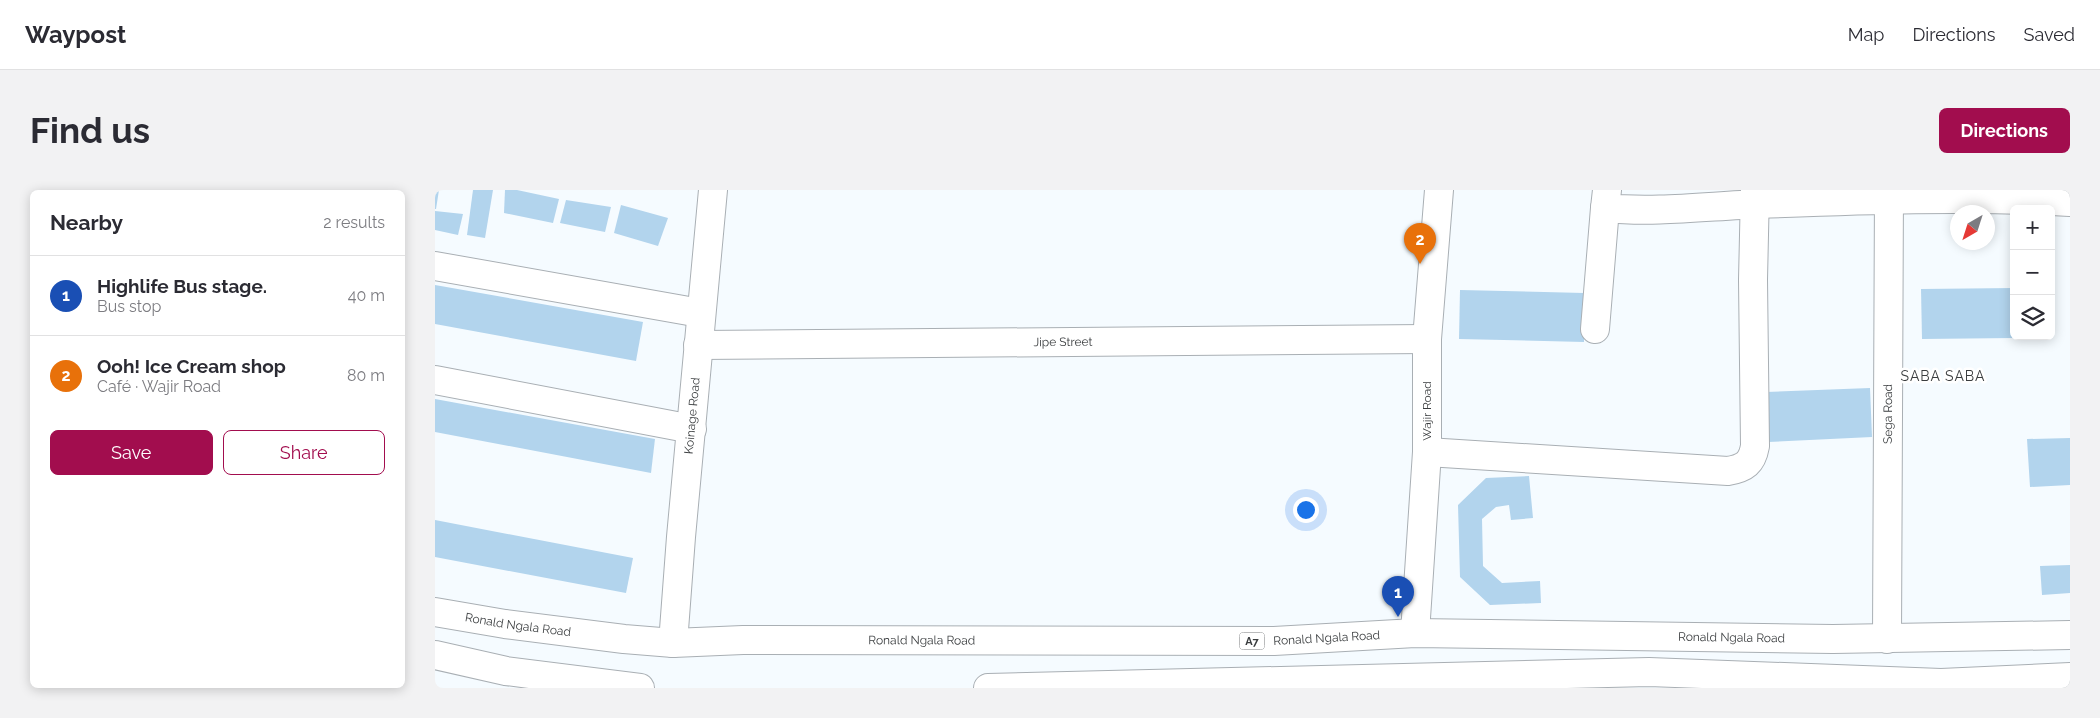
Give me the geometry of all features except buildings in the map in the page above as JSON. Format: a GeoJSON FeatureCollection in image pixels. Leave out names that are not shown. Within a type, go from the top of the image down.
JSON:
{"type":"FeatureCollection","features":[{"type":"Feature","properties":{"kind":"main road","name":"Koinage Road"},"geometry":{"type":"LineString","coordinates":[[673,643],[700,314],[713,190]]}},
{"type":"Feature","properties":{"kind":"main road","name":"Wajir Road"},"geometry":{"type":"LineString","coordinates":[[1415,633],[1427,452],[1427,339],[1439,190]]}},
{"type":"Feature","properties":{"kind":"main road"},"geometry":{"type":"LineString","coordinates":[[1595,329],[1606,199],[1667,211],[1755,197],[1889,194],[2007,194],[2070,202]]}},
{"type":"Feature","properties":{"kind":"main road","name":"Sega Road"},"geometry":{"type":"LineString","coordinates":[[1887,639],[1889,194]]}},
{"type":"Feature","properties":{"kind":"main road"},"geometry":{"type":"LineString","coordinates":[[1427,452],[1728,471],[1739,469],[1748,464],[1753,458],[1755,446],[1753,280],[1755,197]]}},
{"type":"Feature","properties":{"kind":"main road"},"geometry":{"type":"LineString","coordinates":[[435,266],[700,314]]}},
{"type":"Feature","properties":{"kind":"main road","name":"Jipe Street"},"geometry":{"type":"LineString","coordinates":[[698,345],[1427,339]]}},
{"type":"Feature","properties":{"kind":"main road"},"geometry":{"type":"LineString","coordinates":[[435,380],[692,429]]}},
{"type":"Feature","properties":{"kind":"main road","name":"Ronald Ngala Road"},"geometry":{"type":"LineString","coordinates":[[435,612],[565,632],[673,643],[743,640],[1274,641],[1415,633],[1887,639],[2070,635]]}},
{"type":"Feature","properties":{"kind":"main road"},"geometry":{"type":"LineString","coordinates":[[435,656],[506,671],[640,688]]}},
{"type":"Feature","properties":{"kind":"main road"},"geometry":{"type":"LineString","coordinates":[[989,688],[1411,682],[1649,672],[1856,684],[2043,683],[2070,678]]}},
{"type":"Feature","properties":{"kind":"place","name":"Ooh! Ice Cream shop"},"geometry":{"type":"Point","coordinates":[1420,264]}},
{"type":"Feature","properties":{"kind":"place","name":"Highlife Bus stage."},"geometry":{"type":"Point","coordinates":[1398,617]}},
{"type":"Feature","properties":{"kind":"district","name":"SABA SABA"},"geometry":{"type":"Point","coordinates":[1943,376]}}]}
